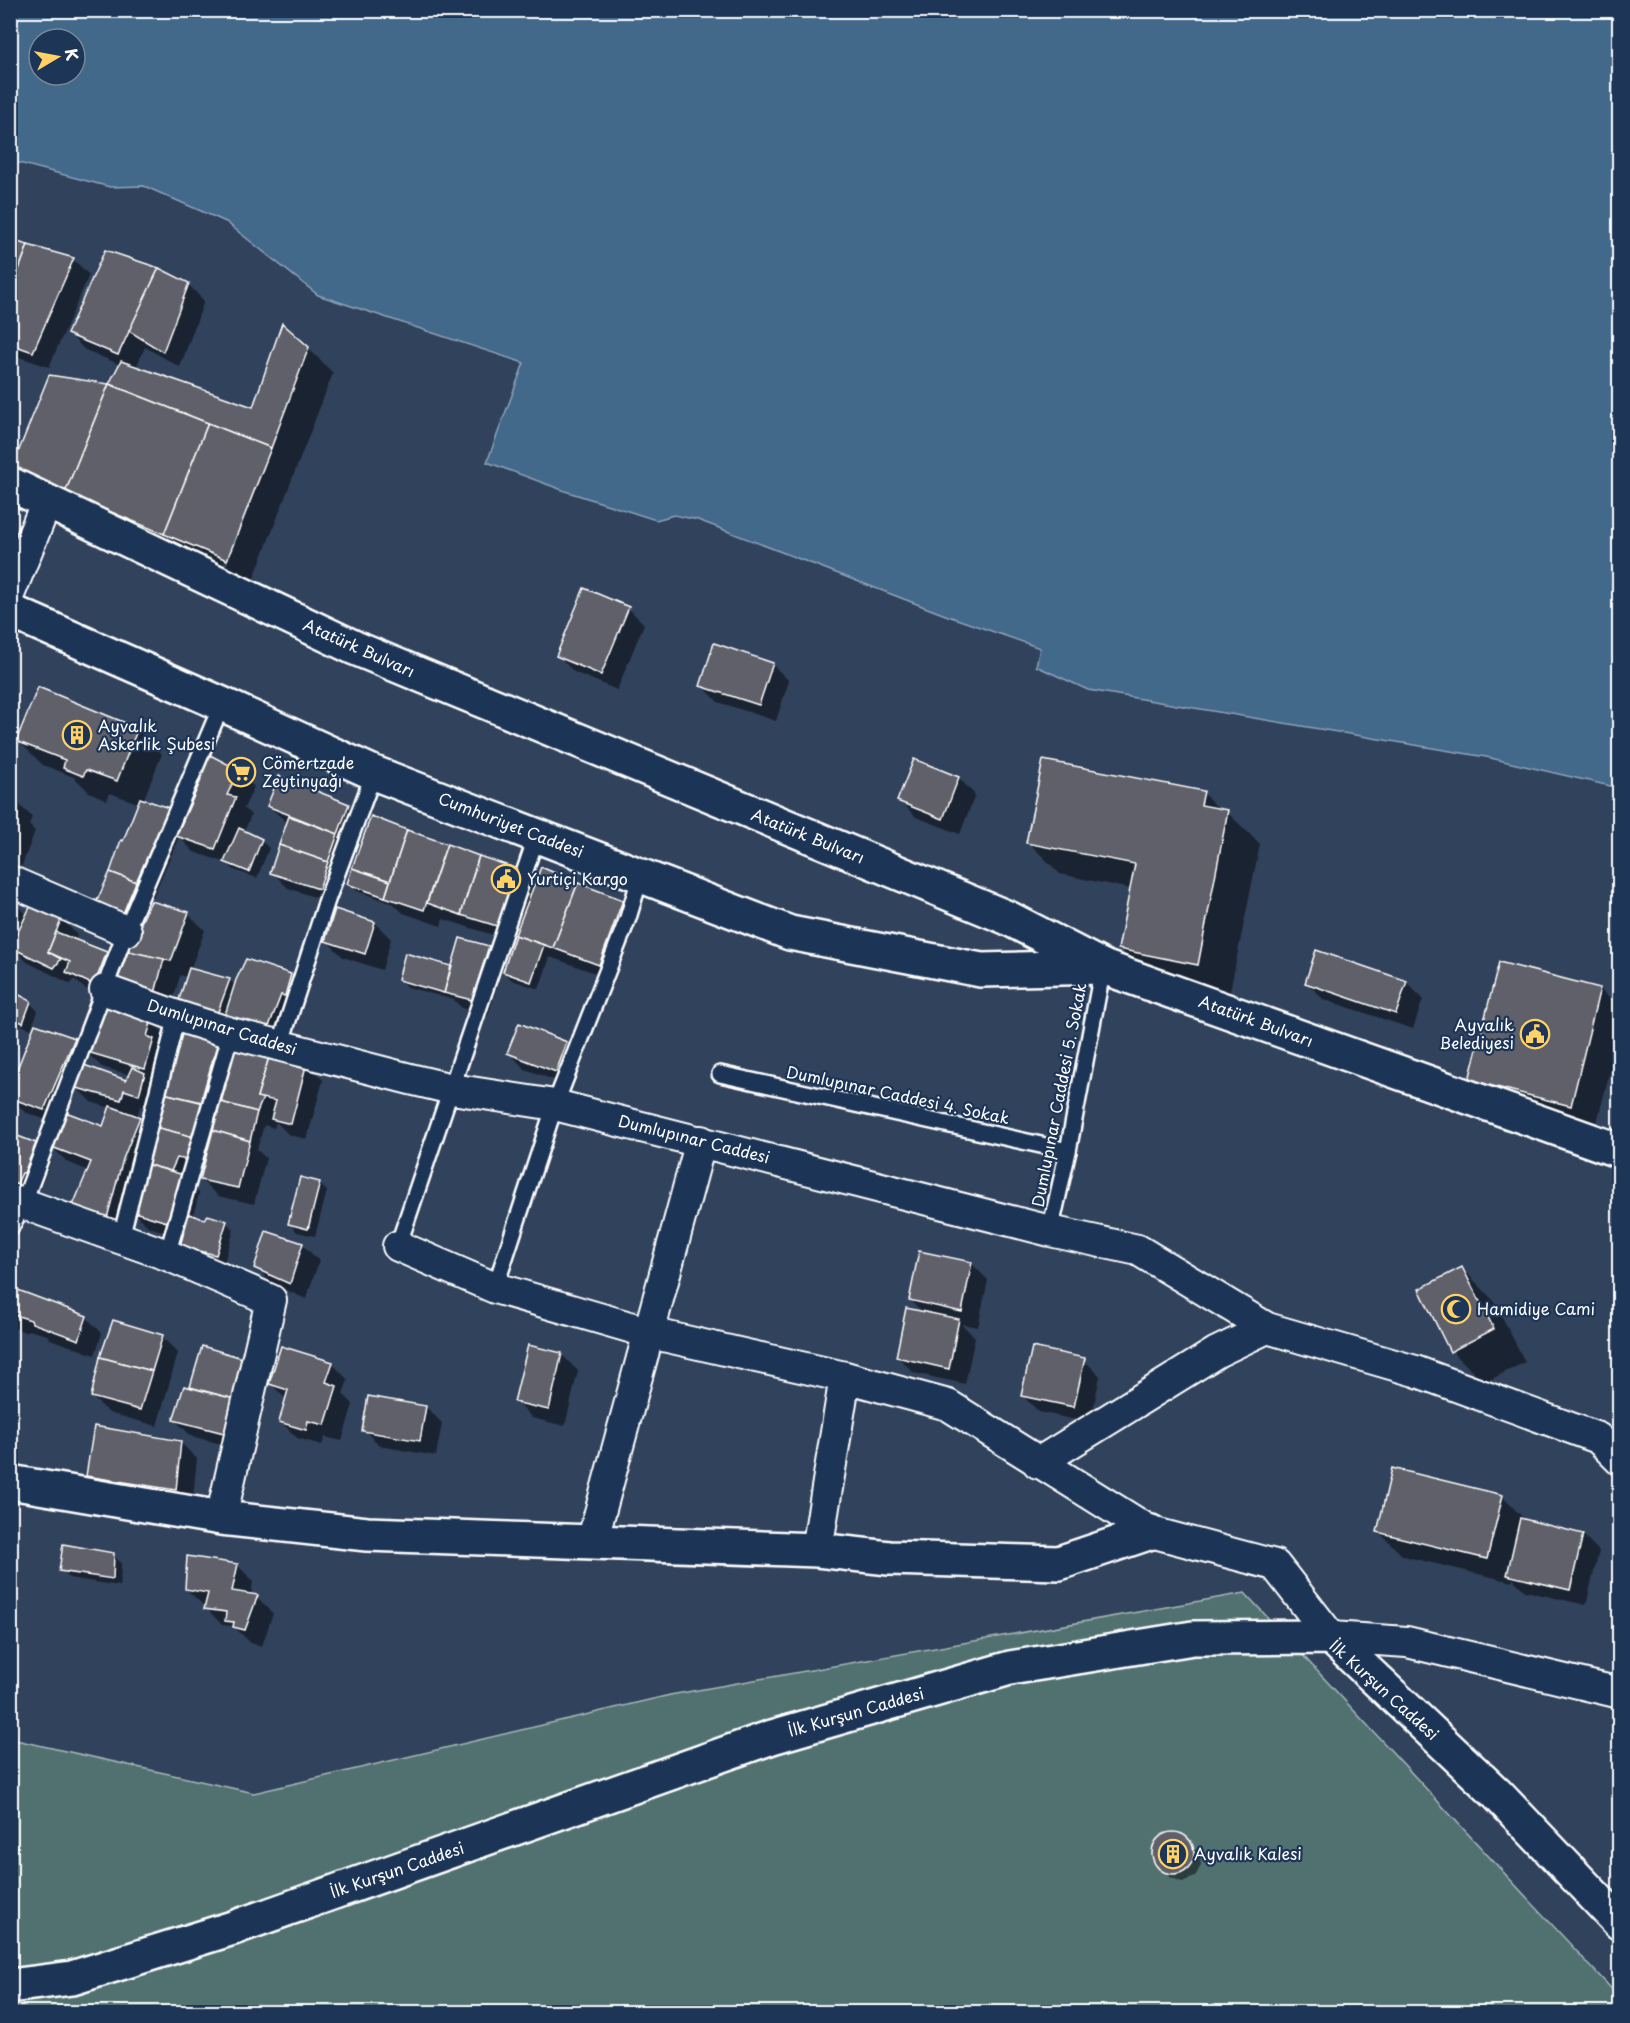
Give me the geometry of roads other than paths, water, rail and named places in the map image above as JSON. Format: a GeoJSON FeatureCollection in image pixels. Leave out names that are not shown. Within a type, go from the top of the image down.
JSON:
{"type":"FeatureCollection","features":[{"type":"Feature","properties":{"kind":"street","name":"Atatürk Bulvarı"},"geometry":{"type":"LineString","coordinates":[[10,484],[355,648],[1008,918],[1103,967],[1620,1151]]}},
{"type":"Feature","properties":{"kind":"street"},"geometry":{"type":"LineString","coordinates":[[10,592],[47,501]]}},
{"type":"Feature","properties":{"kind":"street","name":"Cumhuriyet Caddesi"},"geometry":{"type":"LineString","coordinates":[[10,611],[374,773],[790,933],[981,970],[1103,967]]}},
{"type":"Feature","properties":{"kind":"street"},"geometry":{"type":"LineString","coordinates":[[10,881],[126,932]]}},
{"type":"Feature","properties":{"kind":"street","name":"Dumlupınar Caddesi"},"geometry":{"type":"LineString","coordinates":[[105,990],[231,1033],[452,1089],[555,1105],[1050,1231],[1138,1250],[1267,1328],[1415,1371],[1598,1438],[1620,1460]]}},
{"type":"Feature","properties":{"kind":"street"},"geometry":{"type":"LineString","coordinates":[[592,1542],[701,1141]]}},
{"type":"Feature","properties":{"kind":"street"},"geometry":{"type":"LineString","coordinates":[[15,1211],[121,1237],[271,1299],[221,1518]]}},
{"type":"Feature","properties":{"kind":"street"},"geometry":{"type":"LineString","coordinates":[[398,1246],[495,1288],[650,1333],[845,1377],[948,1405],[1151,1532],[1275,1565],[1331,1637],[1407,1642],[1620,1693]]}},
{"type":"Feature","properties":{"kind":"street"},"geometry":{"type":"LineString","coordinates":[[1038,1463],[1217,1352],[1267,1328]]}},
{"type":"Feature","properties":{"kind":"street"},"geometry":{"type":"LineString","coordinates":[[817,1550],[845,1377]]}},
{"type":"Feature","properties":{"kind":"street"},"geometry":{"type":"LineString","coordinates":[[10,1482],[221,1518],[367,1534],[817,1550],[889,1558],[1059,1563],[1151,1532]]}},
{"type":"Feature","properties":{"kind":"street","name":"İlk Kurşun Caddesi"},"geometry":{"type":"LineString","coordinates":[[10,1986],[72,1978],[233,1928],[772,1737],[1010,1668],[1193,1638],[1331,1637],[1497,1794],[1620,1923]]}},
{"type":"Feature","properties":{"kind":"lane"},"geometry":{"type":"LineString","coordinates":[[15,1211],[105,990],[126,932],[222,704]]}},
{"type":"Feature","properties":{"kind":"lane"},"geometry":{"type":"LineString","coordinates":[[280,1045],[327,900],[374,773]]}},
{"type":"Feature","properties":{"kind":"lane"},"geometry":{"type":"LineString","coordinates":[[398,1246],[537,835]]}},
{"type":"Feature","properties":{"kind":"lane"},"geometry":{"type":"LineString","coordinates":[[495,1288],[555,1105],[628,918],[641,875]]}},
{"type":"Feature","properties":{"kind":"lane","name":"Dumlupınar Caddesi 5. Sokak"},"geometry":{"type":"LineString","coordinates":[[1050,1231],[1068,1151],[1103,967]]}},
{"type":"Feature","properties":{"kind":"lane"},"geometry":{"type":"LineString","coordinates":[[121,1237],[177,1016]]}},
{"type":"Feature","properties":{"kind":"lane"},"geometry":{"type":"LineString","coordinates":[[167,1255],[231,1033]]}},
{"type":"Feature","properties":{"kind":"lane","name":"Dumlupınar Caddesi 4. Sokak"},"geometry":{"type":"LineString","coordinates":[[720,1074],[1068,1151]]}},
{"type":"Feature","properties":{"kind":"water"},"geometry":{"type":"Polygon","coordinates":[[[10,11],[1619,11],[1619,788],[1486,757],[1088,690],[1036,666],[1040,648],[948,616],[698,520],[674,515],[656,520],[565,491],[487,462],[524,363],[318,295],[226,222],[144,186],[110,187],[11,161],[10,11]]]}},
{"type":"Feature","properties":{"kind":"place","name":"Ayvalık Askerlik Şubesi"},"geometry":{"type":"Point","coordinates":[77,735]}},
{"type":"Feature","properties":{"kind":"place","name":"Cömertzade Zeytinyağı"},"geometry":{"type":"Point","coordinates":[241,772]}},
{"type":"Feature","properties":{"kind":"place","name":"Yurtiçi Kargo"},"geometry":{"type":"Point","coordinates":[506,879]}},
{"type":"Feature","properties":{"kind":"place","name":"Ayvalık Belediyesi"},"geometry":{"type":"Point","coordinates":[1535,1034]}},
{"type":"Feature","properties":{"kind":"place","name":"Hamidiye Cami"},"geometry":{"type":"Point","coordinates":[1456,1309]}},
{"type":"Feature","properties":{"kind":"place","name":"Ayvalık Kalesi"},"geometry":{"type":"Point","coordinates":[1173,1854]}}]}
